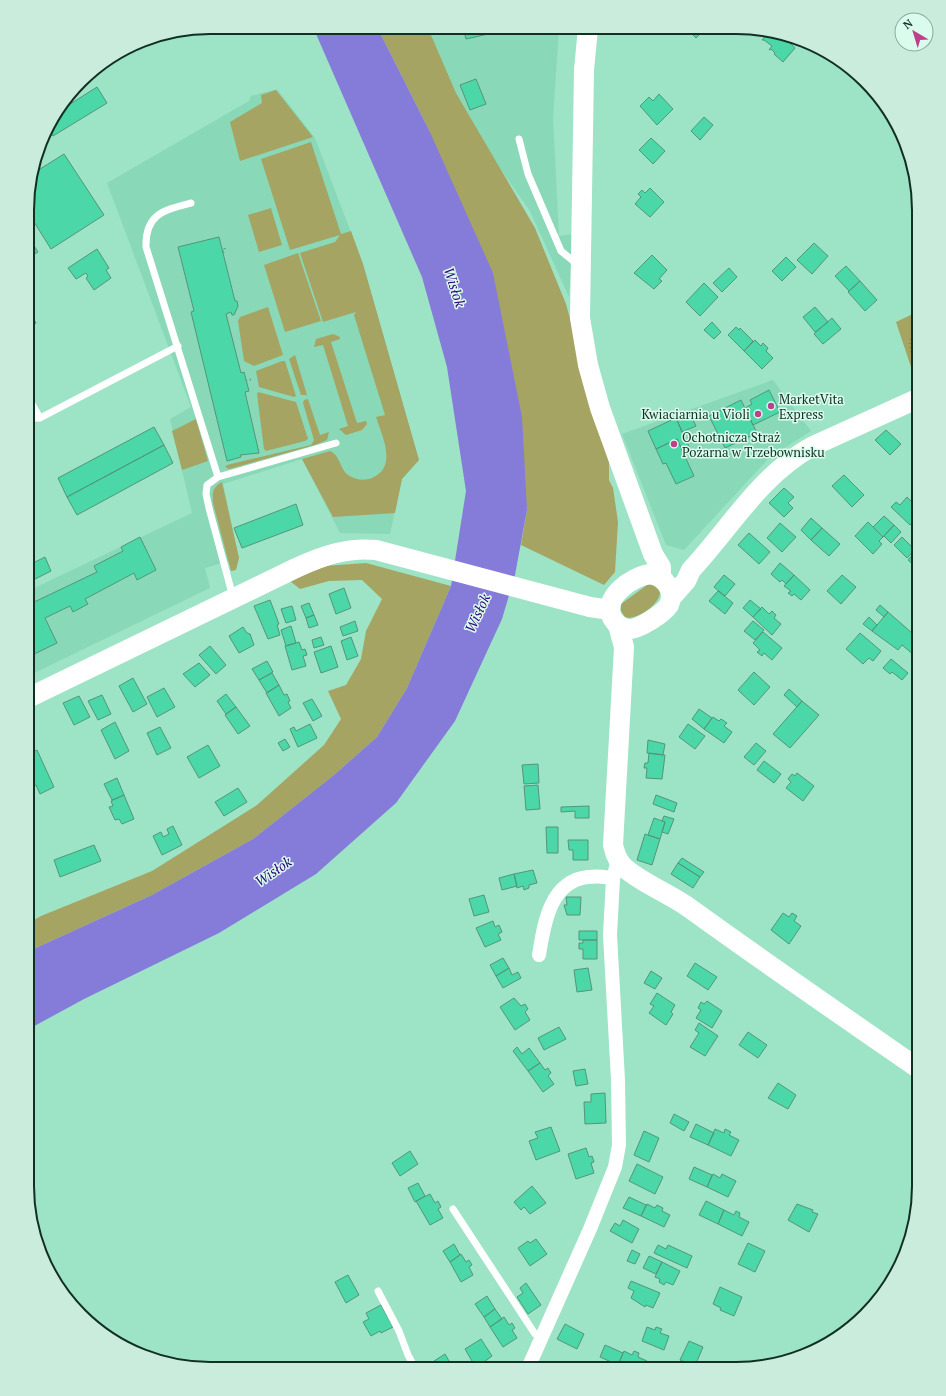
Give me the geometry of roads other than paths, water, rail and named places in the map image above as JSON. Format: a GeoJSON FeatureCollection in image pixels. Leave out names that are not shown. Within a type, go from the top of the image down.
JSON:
{"type":"FeatureCollection","features":[{"type":"Feature","properties":{"kind":"street"},"geometry":{"type":"LineString","coordinates":[[587,34],[584,70],[580,318],[588,365],[600,408],[653,554],[655,577],[669,587],[671,598]]}},
{"type":"Feature","properties":{"kind":"street"},"geometry":{"type":"LineString","coordinates":[[624,647],[638,628],[664,611],[671,598],[686,580],[691,570],[764,483],[787,462],[812,446],[912,401]]}},
{"type":"Feature","properties":{"kind":"street"},"geometry":{"type":"LineString","coordinates":[[34,695],[314,560],[348,550],[376,550],[577,603],[614,618],[623,628],[638,628]]}},
{"type":"Feature","properties":{"kind":"street"},"geometry":{"type":"LineString","coordinates":[[691,570],[655,577],[616,594],[612,599],[614,618],[624,647],[613,845],[618,860],[624,868],[685,905],[912,1064]]}},
{"type":"Feature","properties":{"kind":"street"},"geometry":{"type":"LineString","coordinates":[[531,1362],[615,1167],[618,1145],[618,1080],[610,935],[613,879],[618,860]]}},
{"type":"Feature","properties":{"kind":"street"},"geometry":{"type":"LineString","coordinates":[[539,955],[543,929],[549,910],[561,890],[568,883],[582,878],[604,876],[613,879]]}},
{"type":"Feature","properties":{"kind":"lane"},"geometry":{"type":"LineString","coordinates":[[519,139],[528,174],[561,251],[580,267]]}},
{"type":"Feature","properties":{"kind":"lane"},"geometry":{"type":"LineString","coordinates":[[191,203],[165,210],[155,217],[148,226],[146,247],[218,477]]}},
{"type":"Feature","properties":{"kind":"lane"},"geometry":{"type":"LineString","coordinates":[[34,418],[40,418],[178,346]]}},
{"type":"Feature","properties":{"kind":"lane"},"geometry":{"type":"LineString","coordinates":[[34,408],[40,418]]}},
{"type":"Feature","properties":{"kind":"lane"},"geometry":{"type":"LineString","coordinates":[[233,598],[206,494],[207,485],[218,477],[336,443]]}},
{"type":"Feature","properties":{"kind":"lane"},"geometry":{"type":"LineString","coordinates":[[453,1209],[535,1334],[542,1339]]}},
{"type":"Feature","properties":{"kind":"lane"},"geometry":{"type":"LineString","coordinates":[[378,1291],[399,1331],[412,1362]]}},
{"type":"Feature","properties":{"kind":"water","name":"Wisłok"},"geometry":{"type":"Polygon","coordinates":[[[316,34],[381,34],[429,130],[493,273],[522,417],[527,510],[515,575],[502,619],[455,721],[396,803],[316,874],[219,933],[84,999],[34,1026],[34,949],[152,895],[253,839],[334,775],[377,737],[407,688],[451,586],[466,491],[447,367],[422,277],[316,34]]]}},
{"type":"Feature","properties":{"kind":"place","name":"MarketVita Express"},"geometry":{"type":"Point","coordinates":[771,406]}},
{"type":"Feature","properties":{"kind":"place","name":"Kwiaciarnia u Violi"},"geometry":{"type":"Point","coordinates":[758,414]}},
{"type":"Feature","properties":{"kind":"place","name":"Ochotnicza Straż Pożarna w Trzebownisku"},"geometry":{"type":"Point","coordinates":[674,444]}}]}
